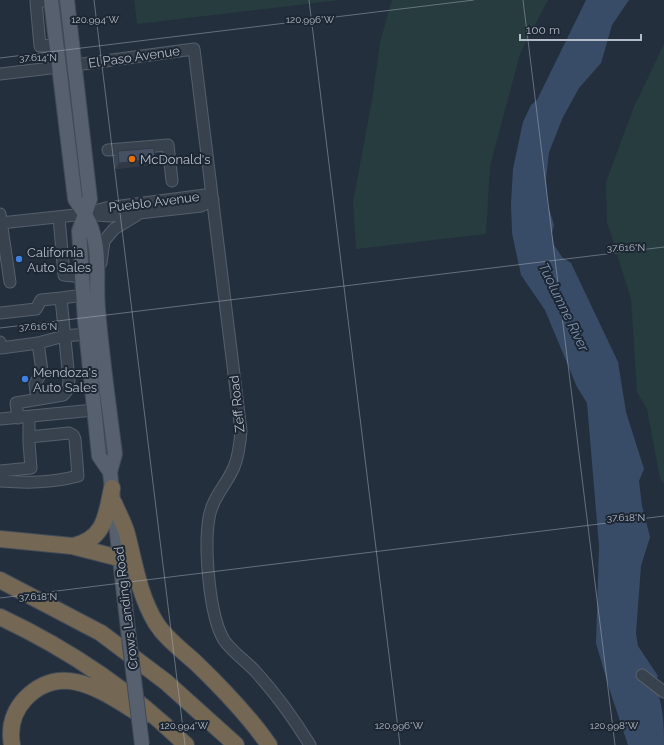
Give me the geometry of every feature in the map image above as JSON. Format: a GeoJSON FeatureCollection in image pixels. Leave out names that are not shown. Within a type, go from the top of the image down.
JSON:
{"type":"FeatureCollection","features":[{"type":"Feature","properties":{"kind":"highway"},"geometry":{"type":"LineString","coordinates":[[72,546],[89,540],[102,526],[106,519],[113,496]]}},
{"type":"Feature","properties":{"kind":"highway"},"geometry":{"type":"LineString","coordinates":[[113,496],[126,532],[136,578],[143,599],[156,623],[172,643],[184,652],[229,695],[269,745]]}},
{"type":"Feature","properties":{"kind":"highway"},"geometry":{"type":"LineString","coordinates":[[0,539],[72,546],[119,558]]}},
{"type":"Feature","properties":{"kind":"highway"},"geometry":{"type":"LineString","coordinates":[[0,580],[101,633],[166,682],[236,745]]}},
{"type":"Feature","properties":{"kind":"highway"},"geometry":{"type":"LineString","coordinates":[[0,618],[40,638],[96,672],[130,695],[181,741]]}},
{"type":"Feature","properties":{"kind":"highway"},"geometry":{"type":"LineString","coordinates":[[12,745],[11,727],[21,704],[37,689],[60,680],[80,682],[104,692],[181,741]]}},
{"type":"Feature","properties":{"kind":"main road","name":"Crows Landing Road"},"geometry":{"type":"LineString","coordinates":[[51,0],[75,200],[93,229],[99,276],[98,306],[115,454],[110,472],[141,742]]}},
{"type":"Feature","properties":{"kind":"main road"},"geometry":{"type":"LineString","coordinates":[[55,0],[68,62],[75,65]]}},
{"type":"Feature","properties":{"kind":"main road","name":"Crows Landing Road"},"geometry":{"type":"LineString","coordinates":[[67,0],[90,199],[79,231],[87,334],[99,456],[110,472]]}},
{"type":"Feature","properties":{"kind":"street"},"geometry":{"type":"LineString","coordinates":[[51,0],[36,2],[40,46],[56,45]]}},
{"type":"Feature","properties":{"kind":"street"},"geometry":{"type":"LineString","coordinates":[[38,26],[54,25]]}},
{"type":"Feature","properties":{"kind":"street","name":"El Paso Avenue"},"geometry":{"type":"LineString","coordinates":[[75,65],[194,49]]}},
{"type":"Feature","properties":{"kind":"street","name":"Zeff Road"},"geometry":{"type":"LineString","coordinates":[[194,49],[241,431],[237,459],[234,468],[213,504],[209,517],[207,550],[212,601],[215,619],[226,642],[244,658],[276,694],[310,745]]}},
{"type":"Feature","properties":{"kind":"street"},"geometry":{"type":"LineString","coordinates":[[0,74],[59,67]]}},
{"type":"Feature","properties":{"kind":"street"},"geometry":{"type":"LineString","coordinates":[[108,150],[168,145],[176,181]]}},
{"type":"Feature","properties":{"kind":"street","name":"Pueblo Avenue"},"geometry":{"type":"LineString","coordinates":[[0,220],[85,214],[106,208],[205,195],[213,200]]}},
{"type":"Feature","properties":{"kind":"street","name":"Pueblo Avenue"},"geometry":{"type":"LineString","coordinates":[[85,214],[110,216],[139,213],[201,206],[213,200]]}},
{"type":"Feature","properties":{"kind":"street"},"geometry":{"type":"LineString","coordinates":[[99,276],[104,241],[114,229],[139,213]]}},
{"type":"Feature","properties":{"kind":"street"},"geometry":{"type":"LineString","coordinates":[[59,217],[64,275],[82,277]]}},
{"type":"Feature","properties":{"kind":"street"},"geometry":{"type":"LineString","coordinates":[[0,220],[10,282]]}},
{"type":"Feature","properties":{"kind":"street"},"geometry":{"type":"LineString","coordinates":[[0,313],[36,309],[41,300],[84,295]]}},
{"type":"Feature","properties":{"kind":"street"},"geometry":{"type":"LineString","coordinates":[[18,418],[16,403],[31,402],[37,399],[63,395],[68,389],[69,380],[61,298]]}},
{"type":"Feature","properties":{"kind":"street"},"geometry":{"type":"LineString","coordinates":[[0,342],[1,348],[38,343],[64,336],[87,334]]}},
{"type":"Feature","properties":{"kind":"street"},"geometry":{"type":"LineString","coordinates":[[37,399],[35,384],[42,372],[38,343]]}},
{"type":"Feature","properties":{"kind":"street"},"geometry":{"type":"LineString","coordinates":[[0,419],[94,410]]}},
{"type":"Feature","properties":{"kind":"street"},"geometry":{"type":"LineString","coordinates":[[0,471],[31,468],[29,417]]}},
{"type":"Feature","properties":{"kind":"street"},"geometry":{"type":"LineString","coordinates":[[0,482],[36,483],[62,480],[78,476],[75,439],[73,435],[69,433],[29,437]]}},
{"type":"Feature","properties":{"kind":"street"},"geometry":{"type":"LineString","coordinates":[[642,675],[664,692]]}},
{"type":"Feature","properties":{"kind":"green space"},"geometry":{"type":"Polygon","coordinates":[[[134,0],[340,0],[137,24],[134,0]]]}},
{"type":"Feature","properties":{"kind":"green space"},"geometry":{"type":"Polygon","coordinates":[[[392,0],[548,0],[520,54],[490,166],[486,234],[356,249],[353,202],[373,94],[380,42],[392,0]]]}},
{"type":"Feature","properties":{"kind":"green space"},"geometry":{"type":"Polygon","coordinates":[[[664,44],[664,484],[660,478],[647,409],[637,392],[631,299],[607,222],[606,182],[633,109],[664,44]]]}},
{"type":"Feature","properties":{"kind":"water","name":"Tuolumne River"},"geometry":{"type":"Polygon","coordinates":[[[586,0],[629,0],[612,25],[601,63],[579,88],[563,117],[549,152],[546,179],[548,205],[554,225],[552,233],[554,245],[562,257],[571,263],[618,362],[626,412],[644,469],[639,481],[642,506],[650,537],[641,566],[636,633],[638,646],[658,676],[654,683],[662,713],[664,745],[628,745],[609,688],[596,643],[599,546],[587,403],[577,387],[545,310],[521,275],[512,233],[511,204],[513,169],[523,122],[531,105],[537,100],[586,0]]]}},
{"type":"Feature","properties":{"kind":"building"},"geometry":{"type":"Polygon","coordinates":[[[154,148],[155,159],[119,163],[118,151],[154,148]]]}},
{"type":"Feature","properties":{"kind":"place","name":"McDonald's"},"geometry":{"type":"Point","coordinates":[132,159]}},
{"type":"Feature","properties":{"kind":"place","name":"California Auto Sales"},"geometry":{"type":"Point","coordinates":[19,259]}},
{"type":"Feature","properties":{"kind":"place","name":"Mendoza's Auto Sales"},"geometry":{"type":"Point","coordinates":[25,379]}}]}
